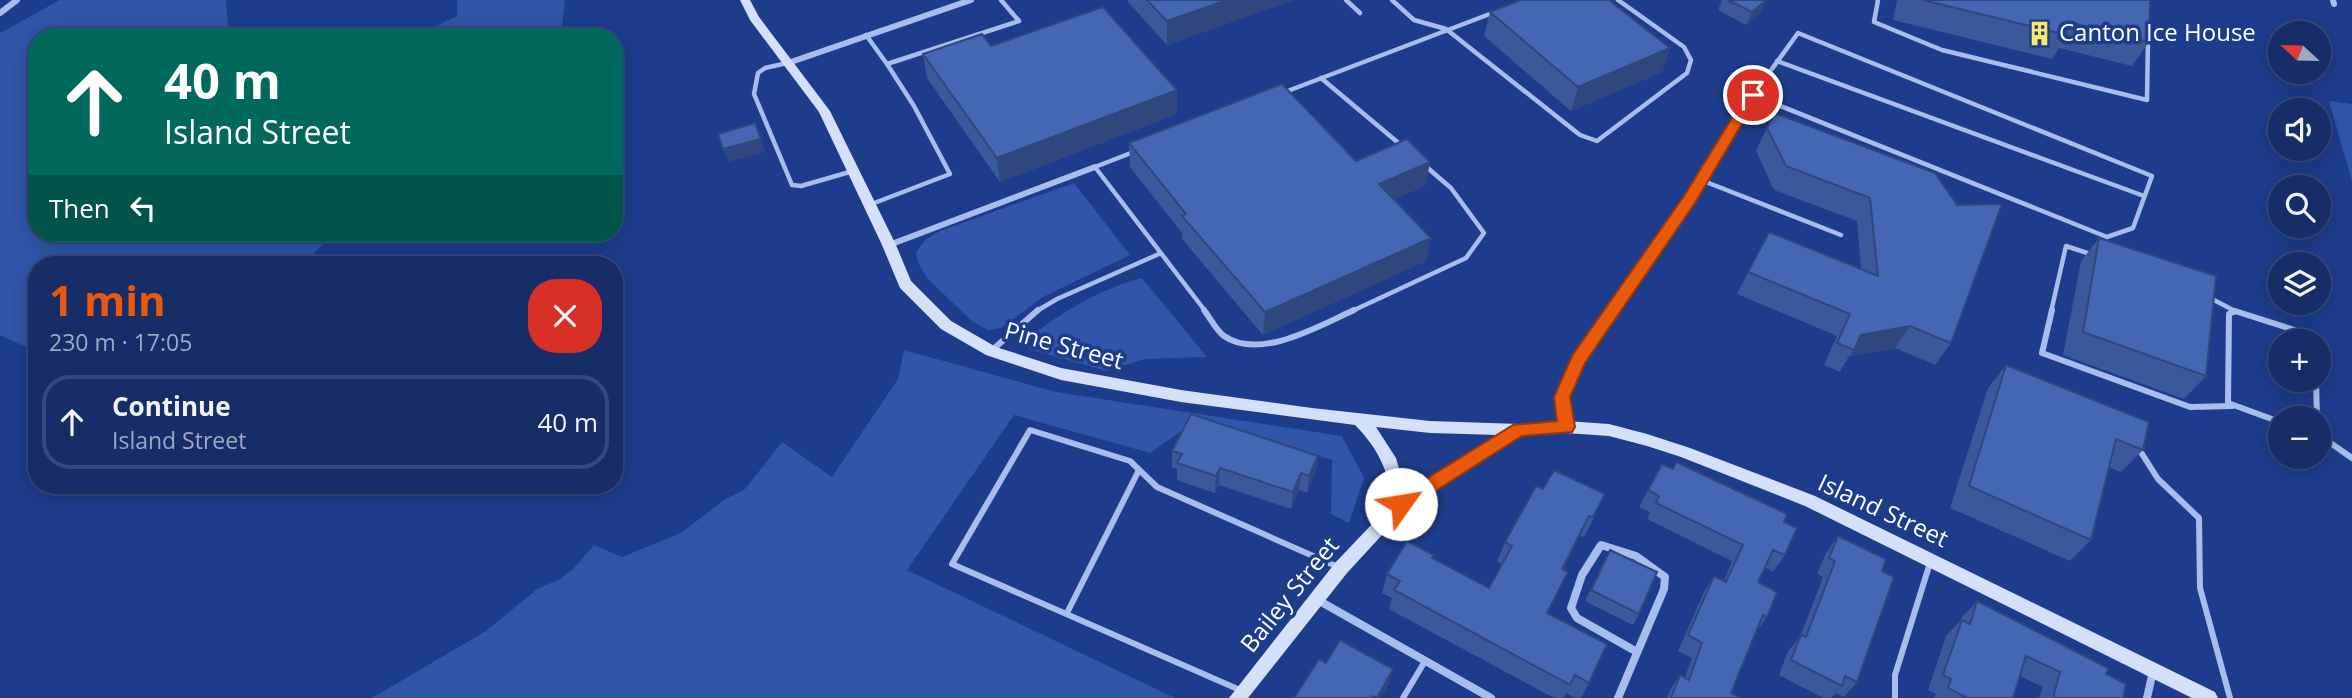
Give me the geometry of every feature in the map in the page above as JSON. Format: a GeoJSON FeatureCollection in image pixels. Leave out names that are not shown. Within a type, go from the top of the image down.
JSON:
{"type":"FeatureCollection","features":[{"type":"Feature","properties":{"kind":"street"},"geometry":{"type":"LineString","coordinates":[[0,13],[17,0]]}},
{"type":"Feature","properties":{"kind":"street","name":"Pine Street"},"geometry":{"type":"LineString","coordinates":[[745,0],[754,18],[824,111],[889,245],[905,285],[946,325],[991,351],[1061,374],[1181,396],[1430,428],[1519,430]]}},
{"type":"Feature","properties":{"kind":"street"},"geometry":{"type":"LineString","coordinates":[[788,63],[971,0]]}},
{"type":"Feature","properties":{"kind":"street"},"geometry":{"type":"LineString","coordinates":[[889,245],[1094,167]]}},
{"type":"Feature","properties":{"kind":"street"},"geometry":{"type":"LineString","coordinates":[[1360,420],[1378,438],[1395,467],[1401,504]]}},
{"type":"Feature","properties":{"kind":"street","name":"Island Street"},"geometry":{"type":"LineString","coordinates":[[1519,430],[1566,427],[1609,430],[1685,452],[1810,501],[2209,698]]}},
{"type":"Feature","properties":{"kind":"street","name":"Bailey Street"},"geometry":{"type":"LineString","coordinates":[[1241,695],[1341,568],[1401,504],[1519,430]]}},
{"type":"Feature","properties":{"kind":"street"},"geometry":{"type":"LineString","coordinates":[[1618,698],[1664,589],[1665,577],[1656,567],[1613,546],[1601,545],[1593,553],[1572,597],[1571,608],[1577,618],[1636,652]]}},
{"type":"Feature","properties":{"kind":"street"},"geometry":{"type":"LineString","coordinates":[[1316,599],[1491,698]]}},
{"type":"Feature","properties":{"kind":"street"},"geometry":{"type":"LineString","coordinates":[[2147,698],[2153,671]]}},
{"type":"Feature","properties":{"kind":"lane"},"geometry":{"type":"LineString","coordinates":[[887,64],[1019,20],[1001,0]]}},
{"type":"Feature","properties":{"kind":"lane"},"geometry":{"type":"LineString","coordinates":[[1346,0],[1360,13]]}},
{"type":"Feature","properties":{"kind":"lane"},"geometry":{"type":"LineString","coordinates":[[1392,0],[1414,20],[1446,29],[1580,135],[1597,141],[1687,73],[1691,60],[1684,47],[1618,0]]}},
{"type":"Feature","properties":{"kind":"lane"},"geometry":{"type":"LineString","coordinates":[[1878,0],[1874,22],[1914,40],[1941,50],[2147,100],[2148,30]]}},
{"type":"Feature","properties":{"kind":"lane"},"geometry":{"type":"LineString","coordinates":[[1282,93],[1507,8]]}},
{"type":"Feature","properties":{"kind":"lane"},"geometry":{"type":"LineString","coordinates":[[1566,427],[1562,397],[1578,360],[1701,180],[1753,95],[1797,33],[2152,176],[2133,229],[2107,237],[1753,95]]}},
{"type":"Feature","properties":{"kind":"lane"},"geometry":{"type":"LineString","coordinates":[[866,35],[914,106],[950,174],[869,205]]}},
{"type":"Feature","properties":{"kind":"lane"},"geometry":{"type":"LineString","coordinates":[[1777,61],[2144,196]]}},
{"type":"Feature","properties":{"kind":"lane"},"geometry":{"type":"LineString","coordinates":[[788,63],[765,68],[758,74],[754,94],[792,185],[800,186],[853,171]]}},
{"type":"Feature","properties":{"kind":"lane"},"geometry":{"type":"LineString","coordinates":[[1321,78],[1411,154]]}},
{"type":"Feature","properties":{"kind":"lane"},"geometry":{"type":"LineString","coordinates":[[1144,148],[1094,167],[1224,336],[1244,343],[1266,344],[1298,336],[1465,258],[1483,233],[1451,188],[1421,162]]}},
{"type":"Feature","properties":{"kind":"lane"},"geometry":{"type":"LineString","coordinates":[[1701,180],[1841,235]]}},
{"type":"Feature","properties":{"kind":"lane"},"geometry":{"type":"LineString","coordinates":[[2104,259],[2066,246],[2042,352],[2190,407],[2232,406],[2268,418]]}},
{"type":"Feature","properties":{"kind":"lane"},"geometry":{"type":"LineString","coordinates":[[991,351],[1033,313],[1057,299],[1159,254]]}},
{"type":"Feature","properties":{"kind":"lane"},"geometry":{"type":"LineString","coordinates":[[2203,295],[2235,311],[2291,329]]}},
{"type":"Feature","properties":{"kind":"lane"},"geometry":{"type":"LineString","coordinates":[[2232,406],[2227,401],[2229,314],[2235,311]]}},
{"type":"Feature","properties":{"kind":"lane"},"geometry":{"type":"LineString","coordinates":[[1241,695],[1067,613],[952,564],[1030,430],[1130,461],[1157,487],[1341,568]]}},
{"type":"Feature","properties":{"kind":"lane"},"geometry":{"type":"LineString","coordinates":[[2331,443],[2352,458]]}},
{"type":"Feature","properties":{"kind":"lane"},"geometry":{"type":"LineString","coordinates":[[2136,444],[2158,479],[2199,518],[2200,589],[2230,698]]}},
{"type":"Feature","properties":{"kind":"lane"},"geometry":{"type":"LineString","coordinates":[[1067,613],[1139,470]]}},
{"type":"Feature","properties":{"kind":"lane"},"geometry":{"type":"LineString","coordinates":[[1895,698],[1895,675],[1932,559]]}},
{"type":"Feature","properties":{"kind":"lane"},"geometry":{"type":"LineString","coordinates":[[1403,698],[1425,661]]}},
{"type":"Feature","properties":{"kind":"shaded area"},"geometry":{"type":"Polygon","coordinates":[[[60,0],[226,0],[228,26],[231,28],[28,28],[28,242],[325,242],[311,256],[28,256],[28,348],[0,335],[0,33],[60,0]]]}},
{"type":"Feature","properties":{"kind":"shaded area"},"geometry":{"type":"Polygon","coordinates":[[[457,0],[565,0],[562,26],[432,28],[457,16],[457,0]]]}},
{"type":"Feature","properties":{"kind":"shaded area"},"geometry":{"type":"Polygon","coordinates":[[[2331,101],[2352,104],[2352,181],[2331,108],[2331,101]]]}},
{"type":"Feature","properties":{"kind":"shaded area"},"geometry":{"type":"Polygon","coordinates":[[[1074,183],[1130,255],[1043,297],[1001,328],[988,330],[973,322],[928,279],[918,263],[916,252],[925,240],[940,231],[1074,183]]]}},
{"type":"Feature","properties":{"kind":"shaded area"},"geometry":{"type":"Polygon","coordinates":[[[1142,278],[1207,357],[1145,359],[1107,371],[1029,349],[1025,342],[1064,313],[1096,295],[1142,278]]]}},
{"type":"Feature","properties":{"kind":"shaded area"},"geometry":{"type":"Polygon","coordinates":[[[904,350],[1056,392],[1342,436],[1364,478],[1349,523],[1331,514],[1332,460],[1202,417],[1150,453],[1014,415],[907,570],[1175,698],[372,698],[486,631],[537,589],[560,579],[574,568],[594,545],[622,557],[681,533],[724,500],[745,489],[782,442],[832,477],[898,379],[904,350]]]}},
{"type":"Feature","properties":{"kind":"building"},"geometry":{"type":"Polygon","coordinates":[[[1147,0],[1227,0],[1167,21],[1147,0]]]}},
{"type":"Feature","properties":{"kind":"building"},"geometry":{"type":"Polygon","coordinates":[[[1521,0],[1609,0],[1670,48],[1578,87],[1490,12],[1521,0]]]}},
{"type":"Feature","properties":{"kind":"building"},"geometry":{"type":"Polygon","coordinates":[[[1728,0],[1766,0],[1752,12],[1728,0]]]}},
{"type":"Feature","properties":{"kind":"building"},"geometry":{"type":"Polygon","coordinates":[[[1923,0],[2150,0],[2149,42],[2068,22],[2067,35],[1923,0]]]}},
{"type":"Feature","properties":{"kind":"building"},"geometry":{"type":"Polygon","coordinates":[[[1103,7],[1177,90],[997,158],[923,54],[982,34],[991,46],[1103,7]]]}},
{"type":"Feature","properties":{"kind":"building"},"geometry":{"type":"Polygon","coordinates":[[[1282,84],[1356,161],[1407,139],[1430,162],[1379,184],[1431,238],[1265,312],[1182,216],[1186,214],[1129,143],[1282,84]]]}},
{"type":"Feature","properties":{"kind":"building"},"geometry":{"type":"Polygon","coordinates":[[[1774,113],[1935,173],[1957,205],[2002,204],[1951,343],[1910,326],[1861,335],[1854,350],[1837,343],[1850,314],[1748,272],[1769,232],[1878,276],[1870,198],[1786,166],[1767,128],[1774,113]]]}},
{"type":"Feature","properties":{"kind":"building"},"geometry":{"type":"Polygon","coordinates":[[[755,123],[761,139],[723,149],[718,134],[755,123]]]}},
{"type":"Feature","properties":{"kind":"building"},"geometry":{"type":"Polygon","coordinates":[[[2099,238],[2216,276],[2206,376],[2083,332],[2099,238]]]}},
{"type":"Feature","properties":{"kind":"building"},"geometry":{"type":"Polygon","coordinates":[[[2006,365],[2149,422],[2143,450],[2116,439],[2091,540],[1969,486],[2006,365]]]}},
{"type":"Feature","properties":{"kind":"building"},"geometry":{"type":"Polygon","coordinates":[[[1191,414],[1318,456],[1309,476],[1301,473],[1293,492],[1220,468],[1216,476],[1177,463],[1182,454],[1172,451],[1191,414]]]}},
{"type":"Feature","properties":{"kind":"building"},"geometry":{"type":"Polygon","coordinates":[[[1676,462],[1787,514],[1784,522],[1797,528],[1785,555],[1773,550],[1758,582],[1777,592],[1767,617],[1763,615],[1731,693],[1740,698],[1671,698],[1680,675],[1689,680],[1702,643],[1688,635],[1714,576],[1726,582],[1743,545],[1656,503],[1659,496],[1648,490],[1662,464],[1673,469],[1676,462]]]}},
{"type":"Feature","properties":{"kind":"building"},"geometry":{"type":"Polygon","coordinates":[[[1554,470],[1605,494],[1593,517],[1589,516],[1562,569],[1568,572],[1547,613],[1607,644],[1589,683],[1575,675],[1570,685],[1394,590],[1400,581],[1387,574],[1407,541],[1434,555],[1432,558],[1489,588],[1512,546],[1505,542],[1536,486],[1543,489],[1554,470]]]}},
{"type":"Feature","properties":{"kind":"building"},"geometry":{"type":"Polygon","coordinates":[[[1838,536],[1886,559],[1882,571],[1894,577],[1857,682],[1845,676],[1842,686],[1791,660],[1801,635],[1806,637],[1835,561],[1829,558],[1838,536]]]}},
{"type":"Feature","properties":{"kind":"building"},"geometry":{"type":"Polygon","coordinates":[[[1610,550],[1657,572],[1639,614],[1591,590],[1610,550]]]}},
{"type":"Feature","properties":{"kind":"building"},"geometry":{"type":"Polygon","coordinates":[[[1977,601],[2108,668],[2106,674],[2126,684],[2123,698],[2053,698],[2060,672],[2026,656],[2013,698],[1967,698],[1948,688],[1951,679],[1943,675],[1962,620],[1970,624],[1977,601]]]}},
{"type":"Feature","properties":{"kind":"building"},"geometry":{"type":"Polygon","coordinates":[[[1340,640],[1393,669],[1377,698],[1294,698],[1319,659],[1326,663],[1340,640]]]}},
{"type":"Feature","properties":{"kind":"place","name":"Canton Ice House"},"geometry":{"type":"Point","coordinates":[2039,33]}},
{"type":"Feature","properties":{"kind":"route"},"geometry":{"type":"LineString","coordinates":[[1401,504],[1519,430],[1566,427],[1562,397],[1578,360],[1689,199],[1753,95]]}}]}
